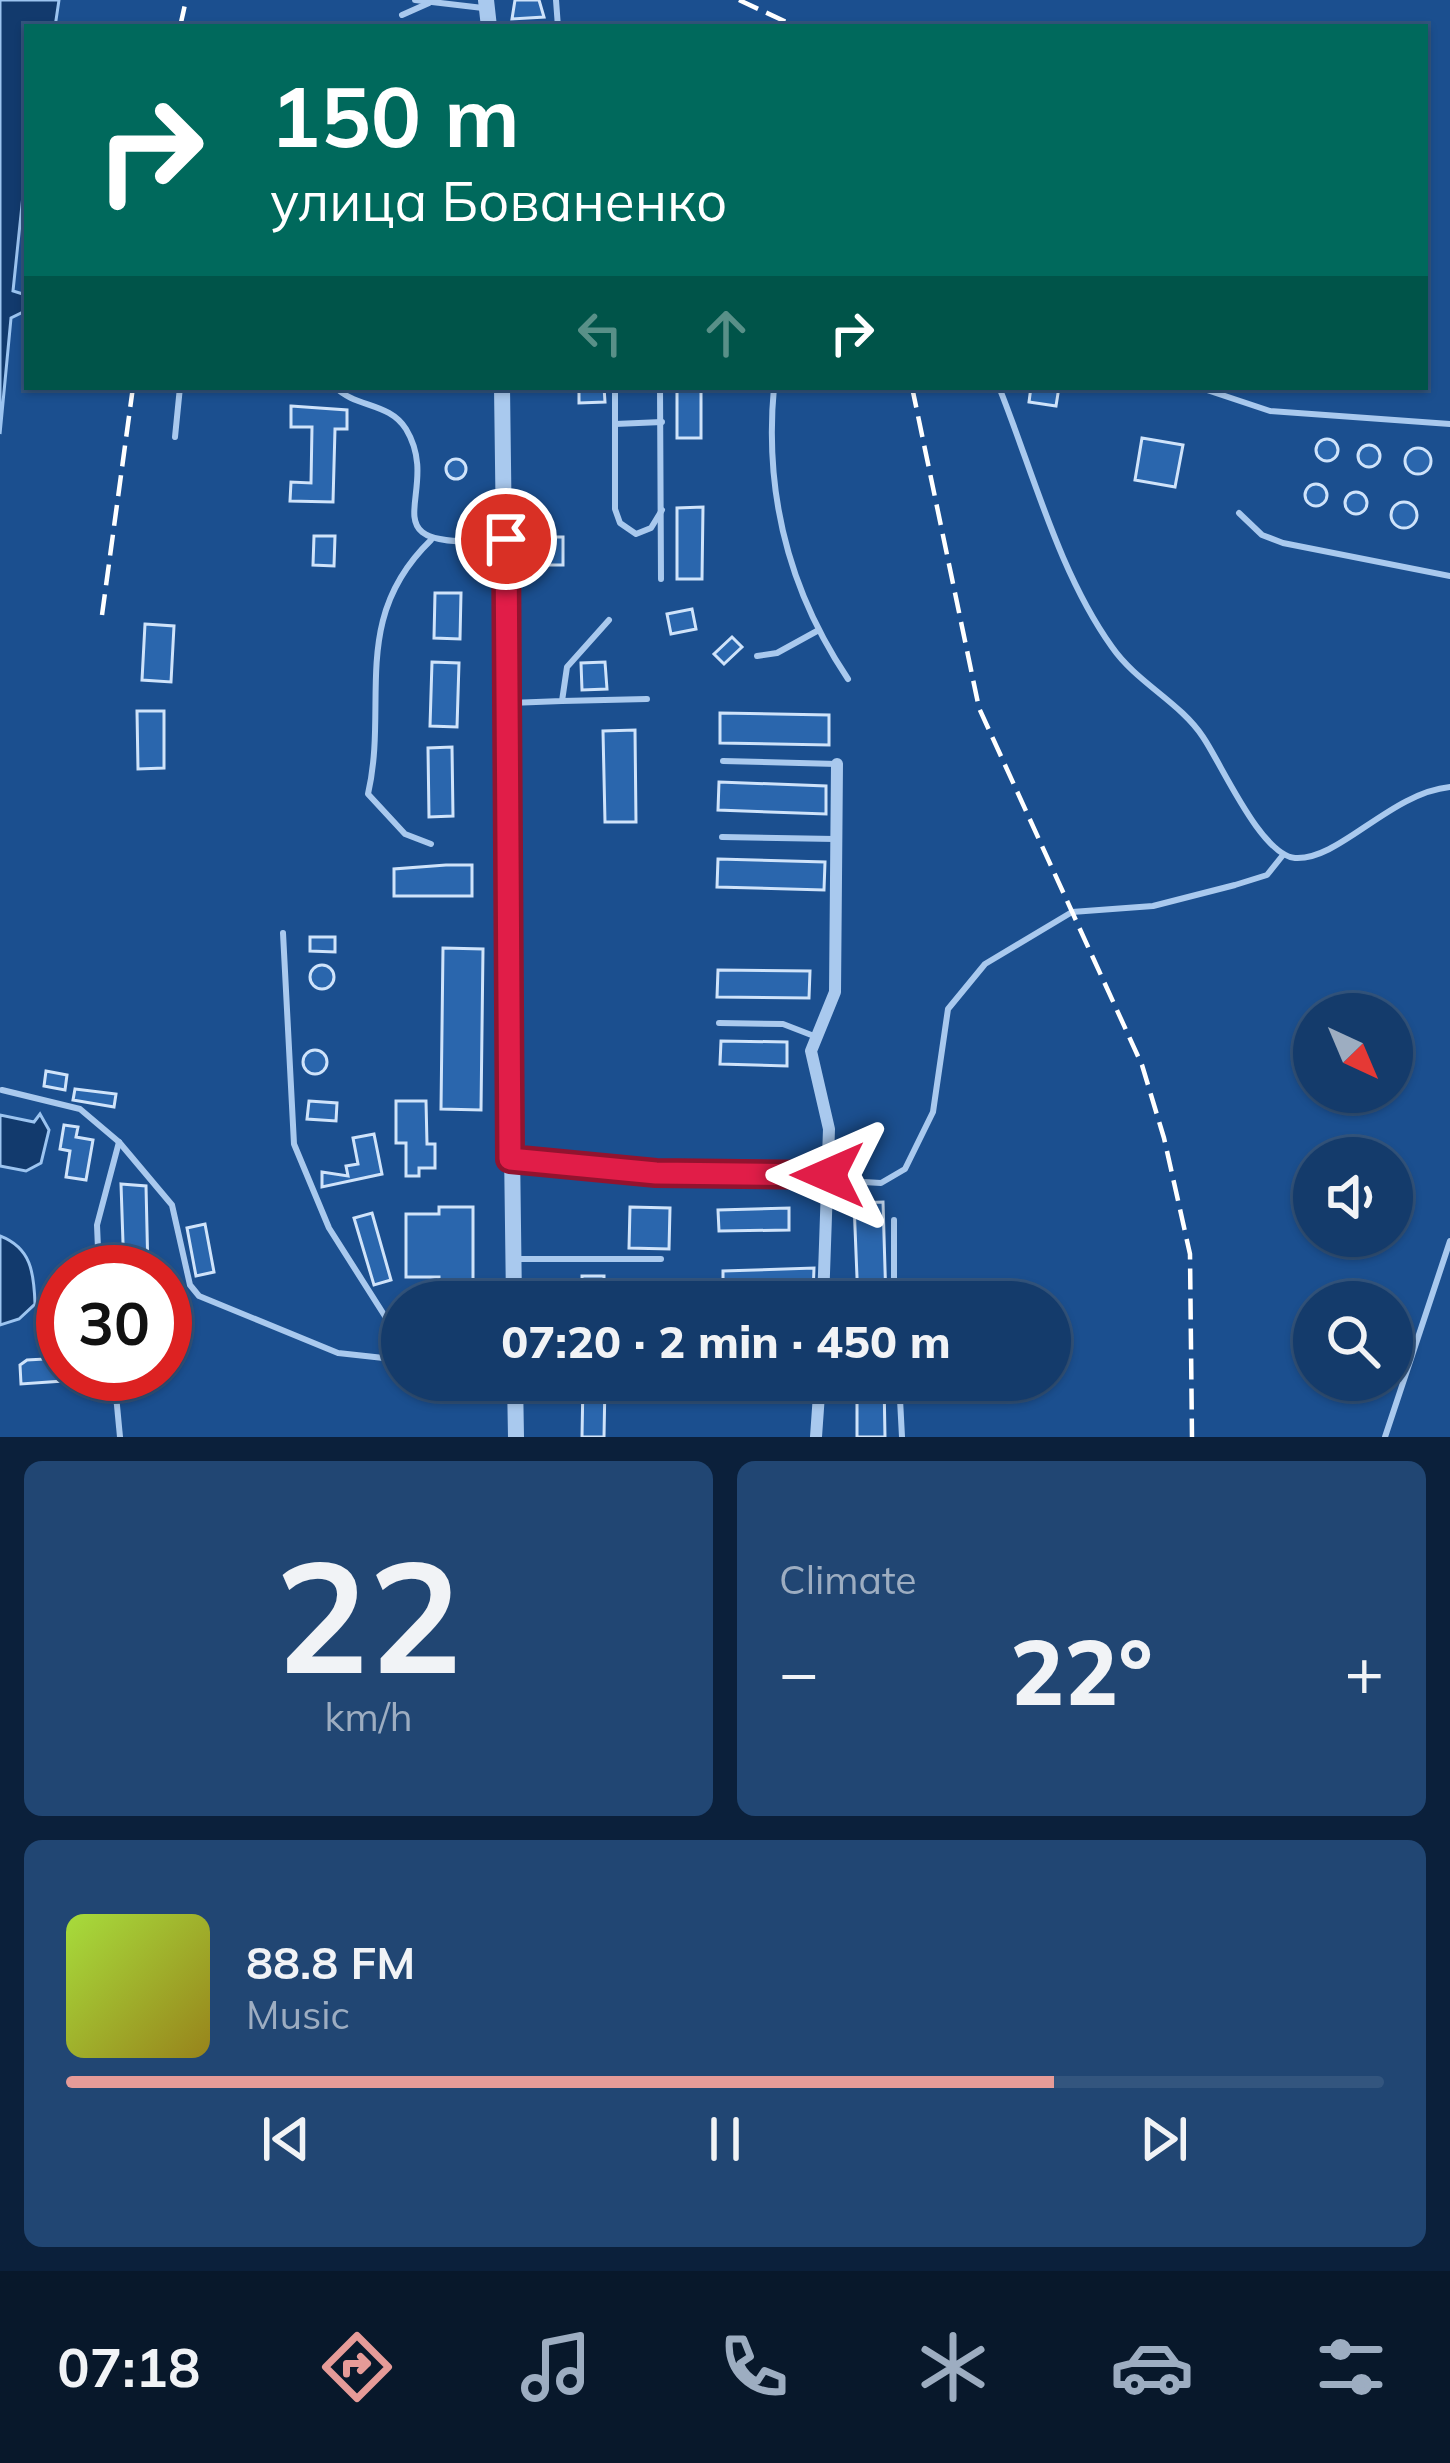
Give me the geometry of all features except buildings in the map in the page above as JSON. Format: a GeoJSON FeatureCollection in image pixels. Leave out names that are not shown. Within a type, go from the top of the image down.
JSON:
{"type":"FeatureCollection","features":[{"type":"Feature","properties":{"kind":"street"},"geometry":{"type":"LineString","coordinates":[[502,390],[510,703],[513,1281]]}},
{"type":"Feature","properties":{"kind":"street"},"geometry":{"type":"LineString","coordinates":[[824,1281],[828,1115],[812,1064],[814,1036],[835,992],[837,764]]}},
{"type":"Feature","properties":{"kind":"street"},"geometry":{"type":"LineString","coordinates":[[510,1159],[656,1173],[828,1178]]}},
{"type":"Feature","properties":{"kind":"street"},"geometry":{"type":"LineString","coordinates":[[515,1401],[516,1437]]}},
{"type":"Feature","properties":{"kind":"street"},"geometry":{"type":"LineString","coordinates":[[817,1437],[819,1401]]}},
{"type":"Feature","properties":{"kind":"lane"},"geometry":{"type":"LineString","coordinates":[[415,0],[487,12]]}},
{"type":"Feature","properties":{"kind":"lane"},"geometry":{"type":"LineString","coordinates":[[402,15],[429,3]]}},
{"type":"Feature","properties":{"kind":"lane"},"geometry":{"type":"LineString","coordinates":[[176,437],[180,390]]}},
{"type":"Feature","properties":{"kind":"lane"},"geometry":{"type":"LineString","coordinates":[[341,390],[403,424],[414,451],[413,514],[431,540]]}},
{"type":"Feature","properties":{"kind":"lane"},"geometry":{"type":"LineString","coordinates":[[615,390],[615,509],[620,523],[644,533],[662,510]]}},
{"type":"Feature","properties":{"kind":"lane"},"geometry":{"type":"LineString","coordinates":[[661,390],[661,579]]}},
{"type":"Feature","properties":{"kind":"lane"},"geometry":{"type":"LineString","coordinates":[[774,390],[771,424],[783,540],[796,588],[848,679]]}},
{"type":"Feature","properties":{"kind":"lane"},"geometry":{"type":"LineString","coordinates":[[1000,390],[1102,631],[1137,676],[1193,724],[1264,837],[1283,855],[1323,853],[1396,802],[1450,787]]}},
{"type":"Feature","properties":{"kind":"lane"},"geometry":{"type":"LineString","coordinates":[[1207,390],[1270,411],[1450,424]]}},
{"type":"Feature","properties":{"kind":"lane"},"geometry":{"type":"LineString","coordinates":[[615,424],[662,422]]}},
{"type":"Feature","properties":{"kind":"lane"},"geometry":{"type":"LineString","coordinates":[[1239,513],[1262,535],[1283,543],[1450,576]]}},
{"type":"Feature","properties":{"kind":"lane"},"geometry":{"type":"LineString","coordinates":[[431,540],[506,539]]}},
{"type":"Feature","properties":{"kind":"lane"},"geometry":{"type":"LineString","coordinates":[[431,540],[399,584],[376,644],[371,719],[376,755],[368,794],[405,834],[431,844]]}},
{"type":"Feature","properties":{"kind":"lane"},"geometry":{"type":"LineString","coordinates":[[562,700],[567,667],[609,620]]}},
{"type":"Feature","properties":{"kind":"lane"},"geometry":{"type":"LineString","coordinates":[[757,656],[777,652],[817,631]]}},
{"type":"Feature","properties":{"kind":"lane"},"geometry":{"type":"LineString","coordinates":[[510,703],[647,699]]}},
{"type":"Feature","properties":{"kind":"lane"},"geometry":{"type":"LineString","coordinates":[[722,761],[837,764]]}},
{"type":"Feature","properties":{"kind":"lane"},"geometry":{"type":"LineString","coordinates":[[722,837],[839,839]]}},
{"type":"Feature","properties":{"kind":"lane"},"geometry":{"type":"LineString","coordinates":[[828,1178],[881,1183],[905,1169],[933,1112],[948,1009],[985,964],[1072,912],[1175,901],[1268,874],[1283,855]]}},
{"type":"Feature","properties":{"kind":"lane"},"geometry":{"type":"LineString","coordinates":[[283,933],[294,1144],[329,1228],[381,1309]]}},
{"type":"Feature","properties":{"kind":"lane"},"geometry":{"type":"LineString","coordinates":[[719,1023],[783,1024],[814,1036]]}},
{"type":"Feature","properties":{"kind":"lane"},"geometry":{"type":"LineString","coordinates":[[2,1090],[80,1109],[118,1142],[172,1205],[190,1285],[199,1296],[338,1353],[381,1358]]}},
{"type":"Feature","properties":{"kind":"lane"},"geometry":{"type":"LineString","coordinates":[[98,1245],[97,1225],[118,1142]]}},
{"type":"Feature","properties":{"kind":"lane"},"geometry":{"type":"LineString","coordinates":[[894,1220],[894,1281]]}},
{"type":"Feature","properties":{"kind":"lane"},"geometry":{"type":"LineString","coordinates":[[1385,1437],[1450,1241]]}},
{"type":"Feature","properties":{"kind":"lane"},"geometry":{"type":"LineString","coordinates":[[512,1259],[662,1259]]}},
{"type":"Feature","properties":{"kind":"lane"},"geometry":{"type":"LineString","coordinates":[[117,1401],[120,1437]]}},
{"type":"Feature","properties":{"kind":"lane"},"geometry":{"type":"LineString","coordinates":[[899,1401],[902,1437]]}},
{"type":"Feature","properties":{"kind":"water"},"geometry":{"type":"Polygon","coordinates":[[[0,0],[59,0],[55,24],[24,24],[24,186],[13,291],[24,294],[24,312],[11,318],[0,434],[0,0]]]}},
{"type":"Feature","properties":{"kind":"water"},"geometry":{"type":"Polygon","coordinates":[[[40,1114],[49,1130],[41,1163],[26,1171],[0,1166],[0,1115],[34,1122],[40,1114]]]}},
{"type":"Feature","properties":{"kind":"water"},"geometry":{"type":"Polygon","coordinates":[[[0,1236],[18,1247],[29,1262],[35,1304],[19,1319],[0,1325],[0,1236]]]}},
{"type":"Feature","properties":{"kind":"railway"},"geometry":{"type":"LineString","coordinates":[[181,24],[186,0]]}},
{"type":"Feature","properties":{"kind":"railway"},"geometry":{"type":"LineString","coordinates":[[739,0],[791,24]]}},
{"type":"Feature","properties":{"kind":"railway"},"geometry":{"type":"LineString","coordinates":[[102,615],[133,390]]}},
{"type":"Feature","properties":{"kind":"railway"},"geometry":{"type":"LineString","coordinates":[[913,390],[979,708],[1142,1065],[1164,1138],[1190,1254],[1192,1437]]}},
{"type":"Feature","properties":{"kind":"route"},"geometry":{"type":"LineString","coordinates":[[506,539],[510,1159],[656,1173],[828,1175]]}}]}
